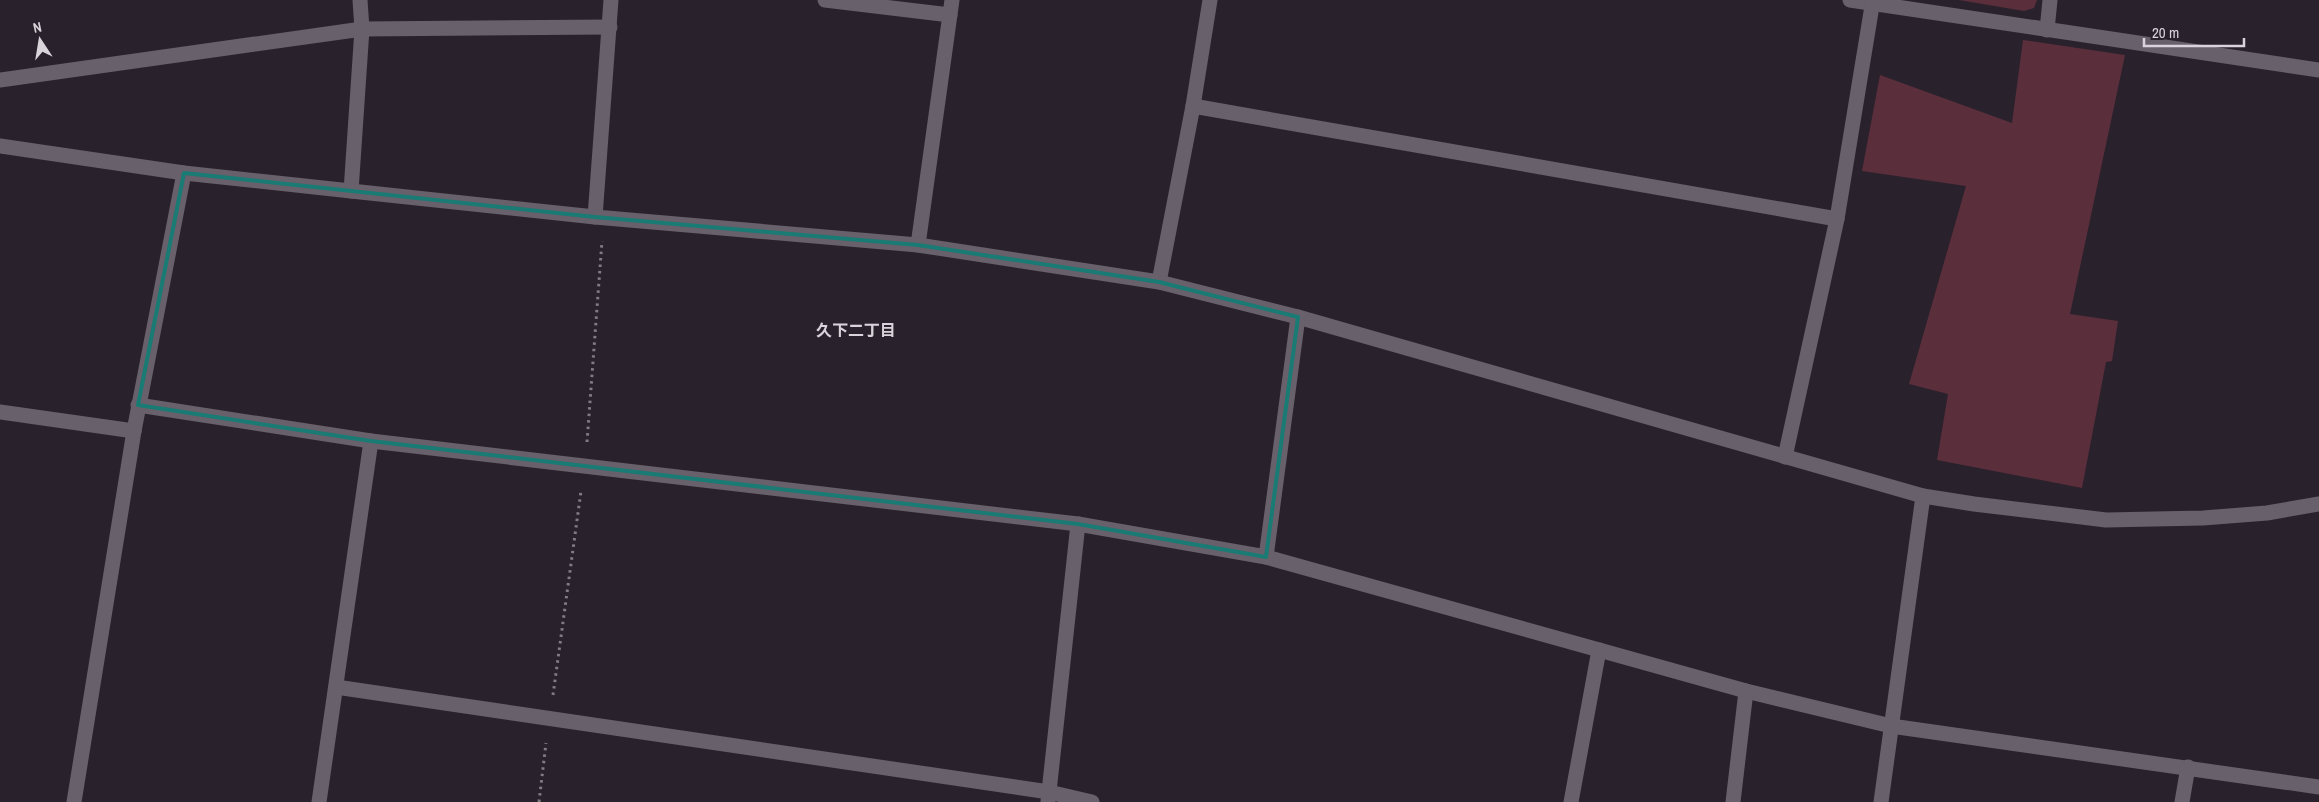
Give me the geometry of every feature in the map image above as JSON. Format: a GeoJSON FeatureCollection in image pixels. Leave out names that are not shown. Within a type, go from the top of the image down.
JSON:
{"type":"FeatureCollection","features":[{"type":"Feature","properties":{"kind":"street"},"geometry":{"type":"LineString","coordinates":[[351,191],[362,30],[360,0]]}},
{"type":"Feature","properties":{"kind":"street"},"geometry":{"type":"LineString","coordinates":[[595,217],[611,0]]}},
{"type":"Feature","properties":{"kind":"street"},"geometry":{"type":"LineString","coordinates":[[825,0],[950,15]]}},
{"type":"Feature","properties":{"kind":"street"},"geometry":{"type":"LineString","coordinates":[[918,245],[952,0]]}},
{"type":"Feature","properties":{"kind":"street"},"geometry":{"type":"LineString","coordinates":[[1159,282],[1210,0]]}},
{"type":"Feature","properties":{"kind":"street"},"geometry":{"type":"LineString","coordinates":[[1850,0],[2319,70]]}},
{"type":"Feature","properties":{"kind":"street"},"geometry":{"type":"LineString","coordinates":[[2047,30],[2050,0]]}},
{"type":"Feature","properties":{"kind":"street"},"geometry":{"type":"LineString","coordinates":[[1785,457],[1837,219],[1872,2]]}},
{"type":"Feature","properties":{"kind":"street"},"geometry":{"type":"LineString","coordinates":[[0,80],[362,30],[610,27]]}},
{"type":"Feature","properties":{"kind":"street"},"geometry":{"type":"LineString","coordinates":[[1192,106],[1837,219]]}},
{"type":"Feature","properties":{"kind":"street"},"geometry":{"type":"LineString","coordinates":[[0,146],[184,173],[595,217],[918,245],[1159,282],[1298,317],[1923,496],[1974,504],[2106,520],[2203,518],[2267,512],[2319,504]]}},
{"type":"Feature","properties":{"kind":"street"},"geometry":{"type":"LineString","coordinates":[[74,802],[138,405],[184,173]]}},
{"type":"Feature","properties":{"kind":"street"},"geometry":{"type":"LineString","coordinates":[[1266,557],[1298,317]]}},
{"type":"Feature","properties":{"kind":"street"},"geometry":{"type":"LineString","coordinates":[[138,405],[371,441],[1078,524],[1266,557],[1746,691],[1891,726],[2319,787]]}},
{"type":"Feature","properties":{"kind":"street"},"geometry":{"type":"LineString","coordinates":[[0,412],[134,431]]}},
{"type":"Feature","properties":{"kind":"street"},"geometry":{"type":"LineString","coordinates":[[319,802],[371,441]]}},
{"type":"Feature","properties":{"kind":"street"},"geometry":{"type":"LineString","coordinates":[[1881,802],[1923,496]]}},
{"type":"Feature","properties":{"kind":"street"},"geometry":{"type":"LineString","coordinates":[[1048,797],[1078,524]]}},
{"type":"Feature","properties":{"kind":"street"},"geometry":{"type":"LineString","coordinates":[[1572,802],[1599,650]]}},
{"type":"Feature","properties":{"kind":"street"},"geometry":{"type":"LineString","coordinates":[[336,687],[1048,797],[1092,802]]}},
{"type":"Feature","properties":{"kind":"street"},"geometry":{"type":"LineString","coordinates":[[1733,802],[1746,691]]}},
{"type":"Feature","properties":{"kind":"street"},"geometry":{"type":"LineString","coordinates":[[2182,802],[2188,767]]}},
{"type":"Feature","properties":{"kind":"path"},"geometry":{"type":"LineString","coordinates":[[586,450],[602,241]]}},
{"type":"Feature","properties":{"kind":"path"},"geometry":{"type":"LineString","coordinates":[[552,701],[582,481]]}},
{"type":"Feature","properties":{"kind":"path"},"geometry":{"type":"LineString","coordinates":[[539,802],[546,737]]}},
{"type":"Feature","properties":{"kind":"highlighted area"},"geometry":{"type":"Polygon","coordinates":[[[184,173],[595,217],[918,245],[1159,282],[1298,317],[1266,557],[1078,524],[371,441],[138,405],[184,173]]]}},
{"type":"Feature","properties":{"kind":"shaded area"},"geometry":{"type":"Polygon","coordinates":[[[1959,0],[2037,0],[2034,8],[2024,11],[1959,0]]]}},
{"type":"Feature","properties":{"kind":"shaded area"},"geometry":{"type":"Polygon","coordinates":[[[2023,40],[2125,55],[2070,314],[2118,321],[2112,361],[2106,362],[2082,488],[1937,460],[1948,394],[1909,384],[1966,186],[1862,171],[1880,75],[2012,123],[2023,40]]]}},
{"type":"Feature","properties":{"kind":"district","name":"久下二丁目"},"geometry":{"type":"Point","coordinates":[856,330]}}]}
